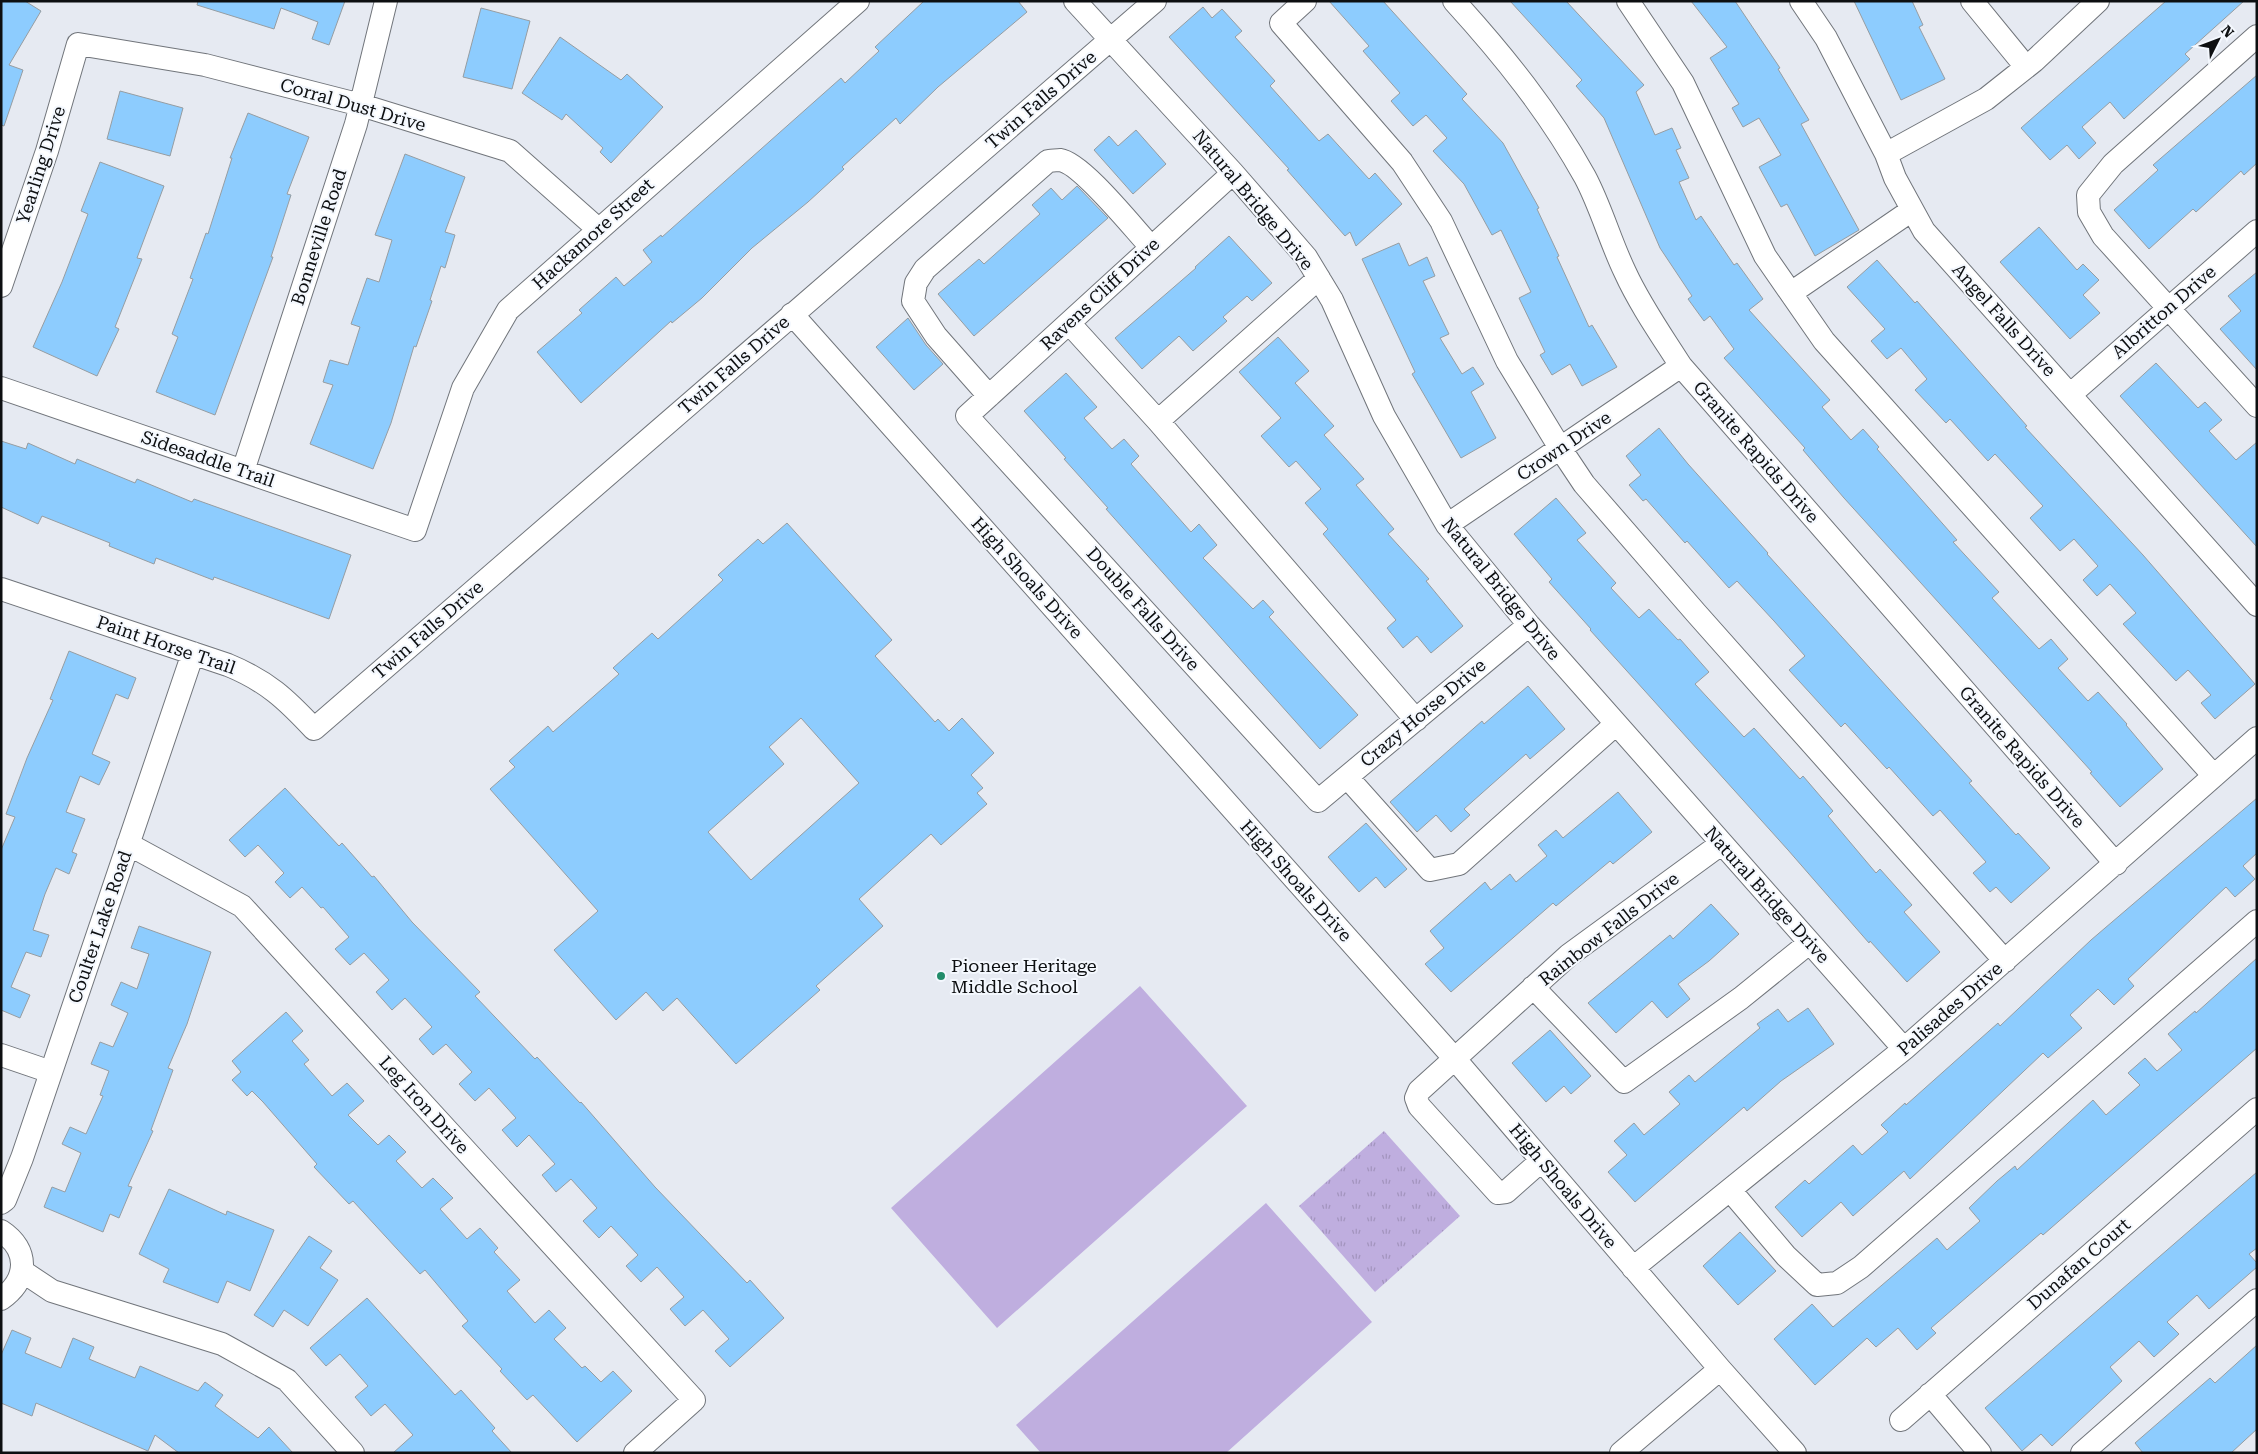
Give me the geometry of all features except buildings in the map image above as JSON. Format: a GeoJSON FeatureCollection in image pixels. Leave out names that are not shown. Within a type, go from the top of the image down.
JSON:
{"type":"FeatureCollection","features":[{"type":"Feature","properties":{"kind":"street","name":"Bonneville Road"},"geometry":{"type":"LineString","coordinates":[[243,471],[361,105],[386,1]]}},
{"type":"Feature","properties":{"kind":"street","name":"Hackamore Street"},"geometry":{"type":"LineString","coordinates":[[415,530],[463,388],[508,310],[858,1]]}},
{"type":"Feature","properties":{"kind":"street","name":"Natural Bridge Drive"},"geometry":{"type":"LineString","coordinates":[[1075,1],[1233,173],[1306,257],[1332,300],[1384,416],[1447,525],[1529,625],[1904,1049]]}},
{"type":"Feature","properties":{"kind":"street","name":"Twin Falls Drive"},"geometry":{"type":"LineString","coordinates":[[314,729],[1154,1]]}},
{"type":"Feature","properties":{"kind":"street"},"geometry":{"type":"LineString","coordinates":[[1305,1],[1281,24],[1402,162],[1441,222],[1507,361],[1584,484],[1696,613],[2005,960]]}},
{"type":"Feature","properties":{"kind":"street","name":"Granite Rapids Drive"},"geometry":{"type":"LineString","coordinates":[[1454,1],[1498,50],[1531,92],[1561,138],[1586,180],[1625,273],[1681,366],[2116,864]]}},
{"type":"Feature","properties":{"kind":"street"},"geometry":{"type":"LineString","coordinates":[[1628,1],[1683,83],[1765,256],[1824,342],[2214,776]]}},
{"type":"Feature","properties":{"kind":"street","name":"Angel Falls Drive"},"geometry":{"type":"LineString","coordinates":[[1802,1],[1826,38],[1886,154],[1895,178],[1924,231],[2257,605]]}},
{"type":"Feature","properties":{"kind":"street"},"geometry":{"type":"LineString","coordinates":[[1972,1],[2026,67]]}},
{"type":"Feature","properties":{"kind":"street"},"geometry":{"type":"LineString","coordinates":[[1886,154],[1986,99],[2026,67],[2098,1]]}},
{"type":"Feature","properties":{"kind":"street"},"geometry":{"type":"LineString","coordinates":[[2257,36],[2113,164],[2088,195],[2089,212],[2103,236],[2170,307],[2257,406]]}},
{"type":"Feature","properties":{"kind":"street","name":"Corral Dust Drive"},"geometry":{"type":"LineString","coordinates":[[78,44],[205,65],[361,105],[510,151],[598,229]]}},
{"type":"Feature","properties":{"kind":"street","name":"Yearling Drive"},"geometry":{"type":"LineString","coordinates":[[1,286],[52,133],[78,44]]}},
{"type":"Feature","properties":{"kind":"street"},"geometry":{"type":"LineString","coordinates":[[989,396],[936,336],[913,301],[916,283],[925,269],[1048,161],[1061,160],[1078,169],[1151,247]]}},
{"type":"Feature","properties":{"kind":"street","name":"Ravens Cliff Drive"},"geometry":{"type":"LineString","coordinates":[[967,416],[1233,173]]}},
{"type":"Feature","properties":{"kind":"street"},"geometry":{"type":"LineString","coordinates":[[1791,294],[1912,210]]}},
{"type":"Feature","properties":{"kind":"street","name":"Albritton Drive"},"geometry":{"type":"LineString","coordinates":[[2071,394],[2257,231]]}},
{"type":"Feature","properties":{"kind":"street"},"geometry":{"type":"LineString","coordinates":[[1158,422],[1318,278]]}},
{"type":"Feature","properties":{"kind":"street","name":"High Shoals Drive"},"geometry":{"type":"LineString","coordinates":[[792,314],[1454,1058],[1720,1369],[1795,1453]]}},
{"type":"Feature","properties":{"kind":"street"},"geometry":{"type":"LineString","coordinates":[[1069,324],[1158,422],[1416,720]]}},
{"type":"Feature","properties":{"kind":"street","name":"Crown Drive"},"geometry":{"type":"LineString","coordinates":[[1447,525],[1681,366]]}},
{"type":"Feature","properties":{"kind":"street","name":"Sidesaddle Trail"},"geometry":{"type":"LineString","coordinates":[[1,388],[415,530]]}},
{"type":"Feature","properties":{"kind":"street","name":"Double Falls Drive"},"geometry":{"type":"LineString","coordinates":[[967,416],[1318,802]]}},
{"type":"Feature","properties":{"kind":"street","name":"Paint Horse Trail"},"geometry":{"type":"LineString","coordinates":[[1,589],[253,675],[285,697],[314,729]]}},
{"type":"Feature","properties":{"kind":"street","name":"Crazy Horse Drive"},"geometry":{"type":"LineString","coordinates":[[1318,802],[1529,625]]}},
{"type":"Feature","properties":{"kind":"street","name":"Coulter Lake Road"},"geometry":{"type":"LineString","coordinates":[[5,1233],[3,1201],[22,1158],[193,653]]}},
{"type":"Feature","properties":{"kind":"street"},"geometry":{"type":"LineString","coordinates":[[1347,777],[1430,870],[1459,864],[1616,724]]}},
{"type":"Feature","properties":{"kind":"street","name":"Palisades Drive"},"geometry":{"type":"LineString","coordinates":[[1633,1268],[1904,1049],[2257,738]]}},
{"type":"Feature","properties":{"kind":"street","name":"Leg Iron Drive"},"geometry":{"type":"LineString","coordinates":[[128,844],[242,906],[694,1400],[636,1453]]}},
{"type":"Feature","properties":{"kind":"street","name":"Rainbow Falls Drive"},"geometry":{"type":"LineString","coordinates":[[1541,1161],[1506,1192],[1498,1193],[1419,1106],[1416,1098],[1419,1091],[1569,955],[1721,844]]}},
{"type":"Feature","properties":{"kind":"street"},"geometry":{"type":"LineString","coordinates":[[1730,1190],[1786,1256],[1817,1285],[1837,1283],[1861,1267],[2257,921]]}},
{"type":"Feature","properties":{"kind":"street"},"geometry":{"type":"LineString","coordinates":[[1534,987],[1624,1082],[1741,998],[1809,943]]}},
{"type":"Feature","properties":{"kind":"street"},"geometry":{"type":"LineString","coordinates":[[1,1055],[51,1072]]}},
{"type":"Feature","properties":{"kind":"street","name":"Dunafan Court"},"geometry":{"type":"LineString","coordinates":[[1901,1420],[2257,1109]]}},
{"type":"Feature","properties":{"kind":"street"},"geometry":{"type":"LineString","coordinates":[[5,1233],[17,1246],[22,1259],[22,1271],[7,1295]]}},
{"type":"Feature","properties":{"kind":"street"},"geometry":{"type":"LineString","coordinates":[[22,1271],[52,1290],[222,1344],[287,1380],[353,1453]]}},
{"type":"Feature","properties":{"kind":"street"},"geometry":{"type":"LineString","coordinates":[[7,1295],[52,1290]]}},
{"type":"Feature","properties":{"kind":"street"},"geometry":{"type":"LineString","coordinates":[[2082,1453],[2257,1300]]}},
{"type":"Feature","properties":{"kind":"street"},"geometry":{"type":"LineString","coordinates":[[1621,1453],[1720,1369]]}},
{"type":"Feature","properties":{"kind":"street"},"geometry":{"type":"LineString","coordinates":[[1930,1394],[1980,1453]]}},
{"type":"Feature","properties":{"kind":"green space"},"geometry":{"type":"Polygon","coordinates":[[[1140,986],[1247,1106],[997,1328],[891,1208],[1140,986]]]}},
{"type":"Feature","properties":{"kind":"green space"},"geometry":{"type":"Polygon","coordinates":[[[1384,1131],[1460,1216],[1375,1292],[1299,1206],[1384,1131]]]}},
{"type":"Feature","properties":{"kind":"green space"},"geometry":{"type":"Polygon","coordinates":[[[1266,1203],[1372,1322],[1226,1453],[1041,1453],[1016,1425],[1266,1203]]]}},
{"type":"Feature","properties":{"kind":"place","name":"Pioneer Heritage Middle School"},"geometry":{"type":"Point","coordinates":[941,976]}}]}
